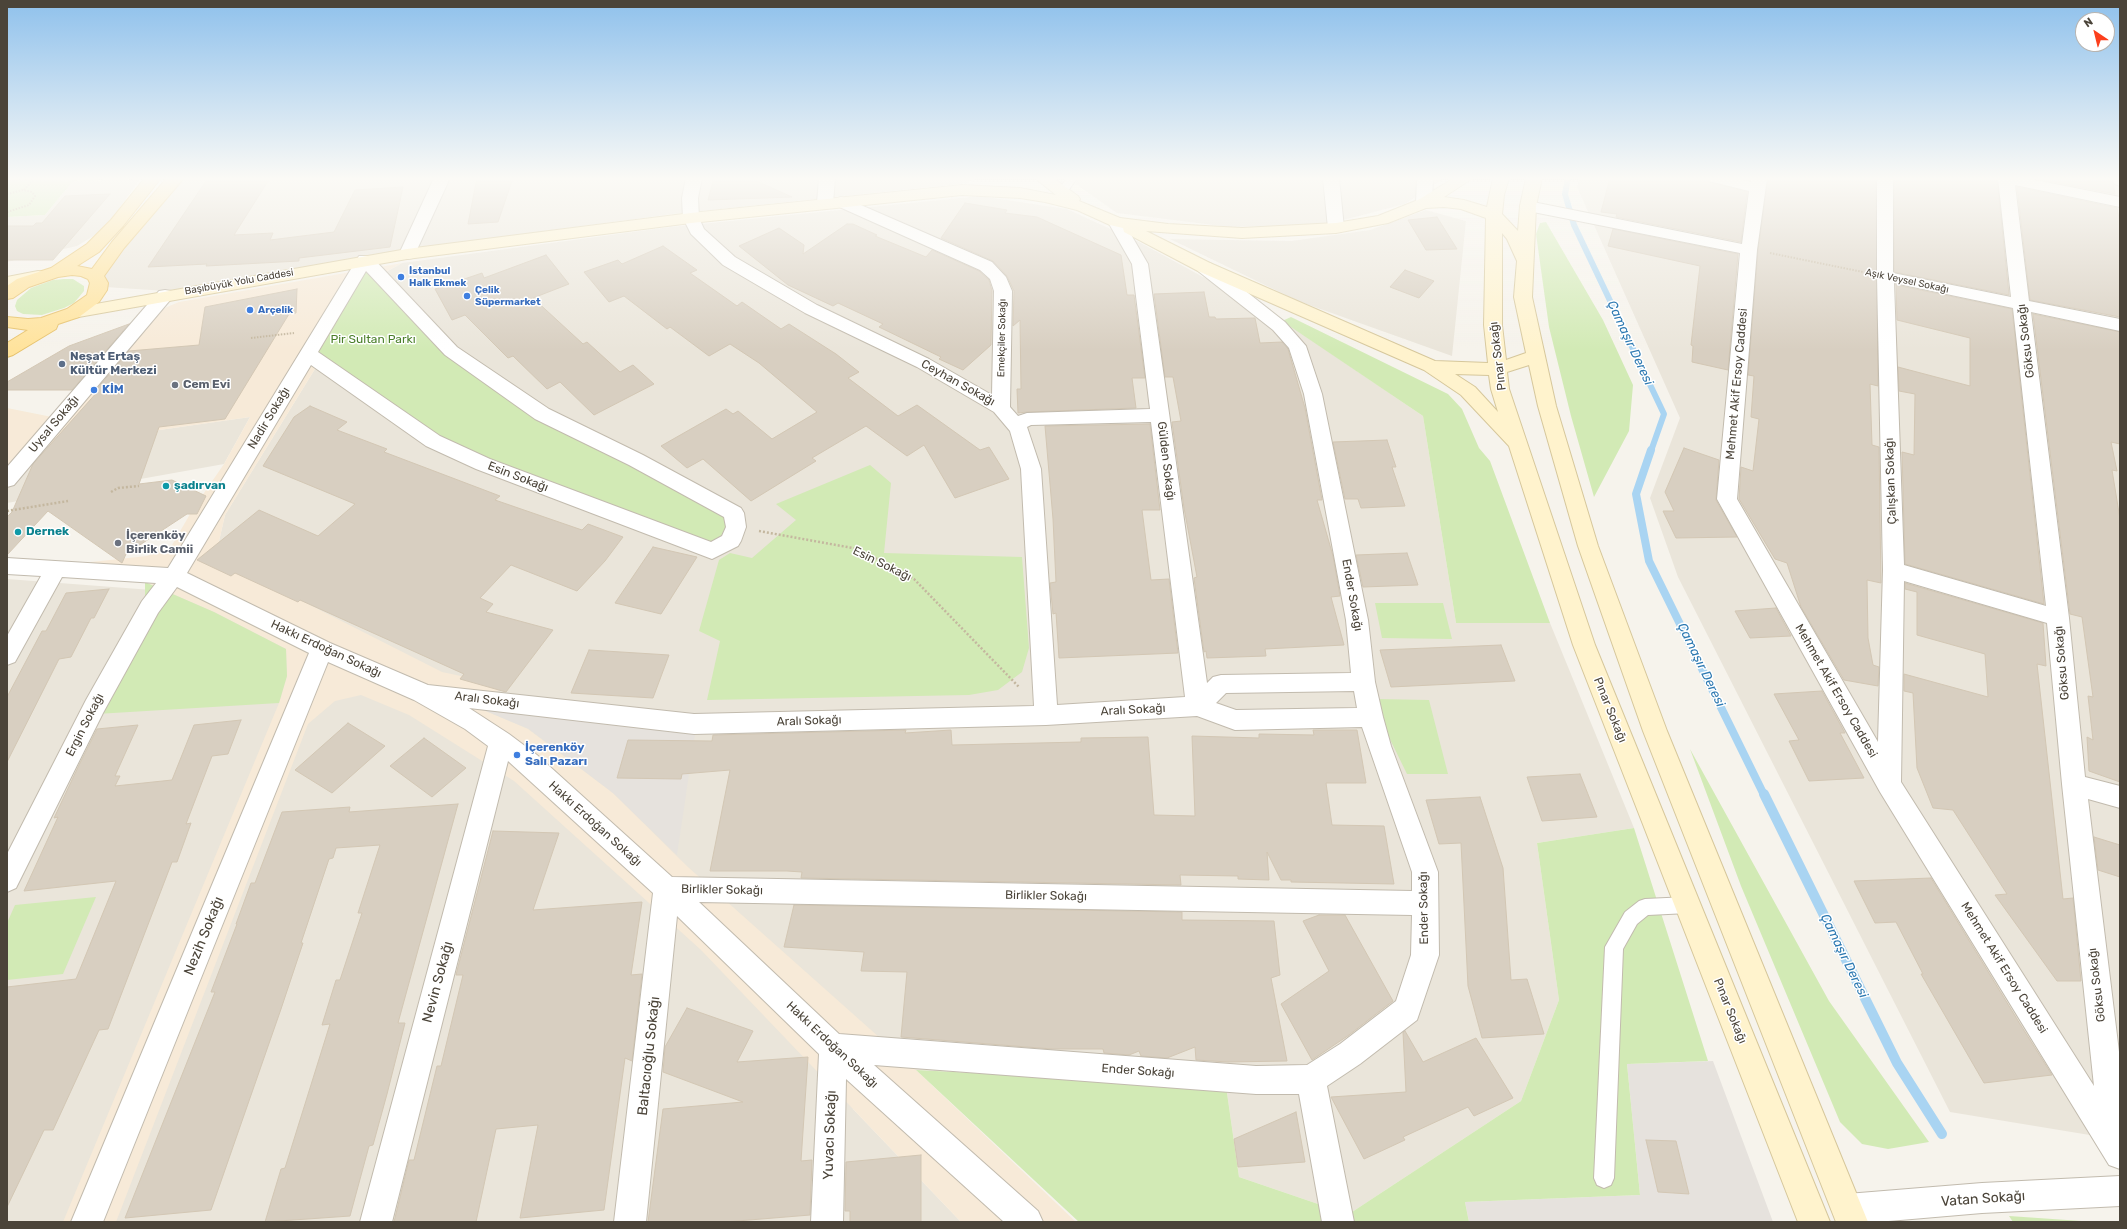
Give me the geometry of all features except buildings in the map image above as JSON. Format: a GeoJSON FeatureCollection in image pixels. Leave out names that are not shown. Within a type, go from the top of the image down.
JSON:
{"type":"FeatureCollection","features":[{"type":"Feature","properties":{"kind":"main road"},"geometry":{"type":"LineString","coordinates":[[56,272],[93,248],[105,235]]}},
{"type":"Feature","properties":{"kind":"main road"},"geometry":{"type":"LineString","coordinates":[[7,351],[93,298],[98,290],[97,279],[118,245],[126,235]]}},
{"type":"Feature","properties":{"kind":"main road","name":"Başıbüyük Yolu Caddesi"},"geometry":{"type":"LineString","coordinates":[[66,316],[164,295],[365,260],[554,235]]}},
{"type":"Feature","properties":{"kind":"main road"},"geometry":{"type":"LineString","coordinates":[[1142,235],[1204,267],[1430,366],[1468,391],[1519,446]]}},
{"type":"Feature","properties":{"kind":"main road","name":"Pınar Sokağı"},"geometry":{"type":"LineString","coordinates":[[1494,235],[1494,325],[1500,389],[1584,645],[1814,1222]]}},
{"type":"Feature","properties":{"kind":"main road"},"geometry":{"type":"LineString","coordinates":[[1513,235],[1524,261]]}},
{"type":"Feature","properties":{"kind":"main road"},"geometry":{"type":"LineString","coordinates":[[1526,235],[1523,297],[1547,406],[1588,546],[1656,731],[1849,1216]]}},
{"type":"Feature","properties":{"kind":"main road"},"geometry":{"type":"LineString","coordinates":[[7,282],[72,270],[86,272],[97,279],[101,290],[112,294],[164,295]]}},
{"type":"Feature","properties":{"kind":"main road"},"geometry":{"type":"LineString","coordinates":[[7,294],[23,283],[38,276]]}},
{"type":"Feature","properties":{"kind":"main road"},"geometry":{"type":"LineString","coordinates":[[7,322],[28,325],[66,316]]}},
{"type":"Feature","properties":{"kind":"main road"},"geometry":{"type":"LineString","coordinates":[[1430,366],[1498,369],[1536,356]]}},
{"type":"Feature","properties":{"kind":"street"},"geometry":{"type":"LineString","coordinates":[[407,254],[416,235]]}},
{"type":"Feature","properties":{"kind":"street","name":"Ceyhan Sokağı"},"geometry":{"type":"LineString","coordinates":[[702,235],[730,261],[811,309],[923,363],[1001,408],[1019,429],[1031,469],[1046,715]]}},
{"type":"Feature","properties":{"kind":"street","name":"Emekçiler Sokağı"},"geometry":{"type":"LineString","coordinates":[[913,235],[986,266],[998,277],[1003,291],[1001,408]]}},
{"type":"Feature","properties":{"kind":"street","name":"Gülden Sokağı"},"geometry":{"type":"LineString","coordinates":[[1124,235],[1140,264],[1198,706]]}},
{"type":"Feature","properties":{"kind":"street"},"geometry":{"type":"LineString","coordinates":[[1675,235],[1749,250]]}},
{"type":"Feature","properties":{"kind":"street","name":"Mehmet Akif Ersoy Caddesi"},"geometry":{"type":"LineString","coordinates":[[1751,235],[1727,499],[1889,784],[2118,1151]]}},
{"type":"Feature","properties":{"kind":"street","name":"Çalışkan Sokağı"},"geometry":{"type":"LineString","coordinates":[[1885,235],[1894,570],[1889,784]]}},
{"type":"Feature","properties":{"kind":"street","name":"Göksu Sokağı"},"geometry":{"type":"LineString","coordinates":[[2013,235],[2058,618],[2074,784],[2118,1151]]}},
{"type":"Feature","properties":{"kind":"street"},"geometry":{"type":"LineString","coordinates":[[365,260],[451,350],[542,414],[636,460],[734,513],[736,527]]}},
{"type":"Feature","properties":{"kind":"street","name":"Nadir Sokağı"},"geometry":{"type":"LineString","coordinates":[[174,576],[365,260]]}},
{"type":"Feature","properties":{"kind":"street","name":"Ender Sokağı"},"geometry":{"type":"LineString","coordinates":[[833,1048],[1256,1080],[1311,1079],[1350,1054],[1407,1010],[1425,955],[1425,872],[1379,746],[1362,682],[1354,605],[1313,394],[1297,346],[1279,326],[1204,267]]}},
{"type":"Feature","properties":{"kind":"street","name":"Aşık Veysel Sokağı"},"geometry":{"type":"LineString","coordinates":[[1885,276],[2120,325]]}},
{"type":"Feature","properties":{"kind":"street","name":"Uysal Sokağı"},"geometry":{"type":"LineString","coordinates":[[7,480],[164,295]]}},
{"type":"Feature","properties":{"kind":"street","name":"Esin Sokağı"},"geometry":{"type":"LineString","coordinates":[[308,354],[393,415],[433,441],[483,464],[712,551],[731,541],[736,527]]}},
{"type":"Feature","properties":{"kind":"street"},"geometry":{"type":"LineString","coordinates":[[1016,425],[1028,419],[1160,415]]}},
{"type":"Feature","properties":{"kind":"street","name":"Hakkı Erdoğan Sokağı"},"geometry":{"type":"LineString","coordinates":[[7,566],[174,576],[322,649],[422,693],[473,722],[528,762],[667,890],[833,1048],[1027,1222]]}},
{"type":"Feature","properties":{"kind":"street"},"geometry":{"type":"LineString","coordinates":[[7,656],[56,570]]}},
{"type":"Feature","properties":{"kind":"street"},"geometry":{"type":"LineString","coordinates":[[1894,570],[2058,618]]}},
{"type":"Feature","properties":{"kind":"street","name":"Ergin Sokağı"},"geometry":{"type":"LineString","coordinates":[[7,880],[94,706],[150,607],[174,576]]}},
{"type":"Feature","properties":{"kind":"street","name":"Nezih Sokağı"},"geometry":{"type":"LineString","coordinates":[[87,1222],[322,649]]}},
{"type":"Feature","properties":{"kind":"street"},"geometry":{"type":"LineString","coordinates":[[1198,706],[1221,684],[1362,682]]}},
{"type":"Feature","properties":{"kind":"street","name":"Aralı Sokağı"},"geometry":{"type":"LineString","coordinates":[[422,693],[694,724],[1046,715],[1198,706],[1235,720],[1371,717]]}},
{"type":"Feature","properties":{"kind":"street","name":"Nevin Sokağı"},"geometry":{"type":"LineString","coordinates":[[376,1222],[500,741]]}},
{"type":"Feature","properties":{"kind":"street"},"geometry":{"type":"LineString","coordinates":[[2074,784],[2120,797]]}},
{"type":"Feature","properties":{"kind":"street","name":"Birlikler Sokağı"},"geometry":{"type":"LineString","coordinates":[[667,890],[1425,903]]}},
{"type":"Feature","properties":{"kind":"street","name":"Baltacıoğlu Sokağı"},"geometry":{"type":"LineString","coordinates":[[630,1222],[667,890]]}},
{"type":"Feature","properties":{"kind":"street","name":"Yuvacı Sokağı"},"geometry":{"type":"LineString","coordinates":[[827,1222],[833,1048]]}},
{"type":"Feature","properties":{"kind":"street"},"geometry":{"type":"LineString","coordinates":[[1311,1079],[1338,1222]]}},
{"type":"Feature","properties":{"kind":"street","name":"Vatan Sokağı"},"geometry":{"type":"LineString","coordinates":[[1849,1216],[1982,1198],[2120,1191]]}},
{"type":"Feature","properties":{"kind":"lane"},"geometry":{"type":"LineString","coordinates":[[1604,1178],[1614,947],[1631,918],[1645,907],[1688,904]]}},
{"type":"Feature","properties":{"kind":"path","name":"Aşık Veysel Sokağı"},"geometry":{"type":"LineString","coordinates":[[1749,250],[1885,276]]}},
{"type":"Feature","properties":{"kind":"path"},"geometry":{"type":"LineString","coordinates":[[251,338],[286,334]]}},
{"type":"Feature","properties":{"kind":"path"},"geometry":{"type":"LineString","coordinates":[[111,492],[118,488],[139,486]]}},
{"type":"Feature","properties":{"kind":"path"},"geometry":{"type":"LineString","coordinates":[[7,511],[68,500]]}},
{"type":"Feature","properties":{"kind":"path","name":"Esin Sokağı"},"geometry":{"type":"LineString","coordinates":[[736,527],[858,549],[914,579],[1046,715]]}},
{"type":"Feature","properties":{"kind":"shaded area"},"geometry":{"type":"Polygon","coordinates":[[[7,235],[95,235],[77,246],[7,262],[7,235]]]}},
{"type":"Feature","properties":{"kind":"shaded area"},"geometry":{"type":"Polygon","coordinates":[[[132,235],[513,235],[404,250],[166,291],[105,287],[103,274],[111,260],[132,235]]]}},
{"type":"Feature","properties":{"kind":"shaded area"},"geometry":{"type":"Polygon","coordinates":[[[608,235],[1124,235],[1282,320],[1423,416],[1456,623],[1550,623],[1634,828],[1537,843],[1559,1000],[1521,1101],[1352,1212],[1321,1205],[1239,1177],[1226,1086],[916,1070],[853,1109],[961,1222],[7,1222],[7,579],[165,591],[217,550],[225,515],[363,291],[373,279],[402,263],[608,235]]]}},
{"type":"Feature","properties":{"kind":"shaded area"},"geometry":{"type":"Polygon","coordinates":[[[1332,235],[1465,235],[1452,356],[1298,301],[1170,239],[1291,241],[1332,235]]]}},
{"type":"Feature","properties":{"kind":"shaded area"},"geometry":{"type":"Polygon","coordinates":[[[1599,235],[2120,235],[2120,1140],[1950,1112],[1678,577],[1650,498],[1680,418],[1599,235]]]}},
{"type":"Feature","properties":{"kind":"shaded area","name":"İçerenköy Salı Pazarı"},"geometry":{"type":"Polygon","coordinates":[[[402,263],[373,279],[363,291],[225,515],[217,550],[229,564],[442,672],[503,685],[481,709],[528,729],[613,793],[688,867],[916,1070],[1076,1222],[961,1222],[701,950],[514,781],[409,715],[361,695],[335,701],[308,724],[116,1222],[63,1222],[279,703],[287,676],[286,649],[214,612],[145,582],[81,578],[91,562],[147,556],[172,545],[193,509],[224,464],[250,417],[41,447],[159,312],[167,307],[179,302],[402,263]]]}},
{"type":"Feature","properties":{"kind":"shaded area"},"geometry":{"type":"Polygon","coordinates":[[[7,408],[52,417],[7,469],[7,408]]]}},
{"type":"Feature","properties":{"kind":"shaded area"},"geometry":{"type":"Polygon","coordinates":[[[250,417],[224,464],[7,503],[7,488],[41,447],[250,417]]]}},
{"type":"Feature","properties":{"kind":"shaded area"},"geometry":{"type":"Polygon","coordinates":[[[481,709],[695,734],[677,855],[613,793],[529,729],[481,709]]]}},
{"type":"Feature","properties":{"kind":"shaded area"},"geometry":{"type":"Polygon","coordinates":[[[1713,1061],[1773,1222],[1469,1222],[1465,1202],[1640,1195],[1627,1064],[1713,1061]]]}},
{"type":"Feature","properties":{"kind":"green space"},"geometry":{"type":"Polygon","coordinates":[[[1536,235],[1554,235],[1603,320],[1633,385],[1629,431],[1594,497],[1571,416],[1549,327],[1536,235]]]}},
{"type":"Feature","properties":{"kind":"green space","name":"Pir Sultan Parkı"},"geometry":{"type":"Polygon","coordinates":[[[365,260],[451,351],[542,414],[734,513],[736,527],[712,551],[483,464],[308,354],[365,260]]]}},
{"type":"Feature","properties":{"kind":"green space"},"geometry":{"type":"Polygon","coordinates":[[[73,279],[84,286],[84,291],[74,303],[42,315],[23,314],[17,311],[15,306],[17,300],[31,288],[53,280],[73,279]]]}},
{"type":"Feature","properties":{"kind":"green space"},"geometry":{"type":"Polygon","coordinates":[[[1291,317],[1448,394],[1462,409],[1479,448],[1490,461],[1550,623],[1456,623],[1423,416],[1282,321],[1291,317]]]}},
{"type":"Feature","properties":{"kind":"green space"},"geometry":{"type":"Polygon","coordinates":[[[870,465],[891,483],[884,553],[1022,557],[1029,648],[1022,672],[998,690],[969,695],[707,700],[720,641],[699,631],[719,560],[730,553],[752,558],[796,520],[776,504],[870,465]]]}},
{"type":"Feature","properties":{"kind":"green space"},"geometry":{"type":"Polygon","coordinates":[[[145,582],[214,612],[286,649],[287,676],[279,703],[80,715],[145,600],[145,582]]]}},
{"type":"Feature","properties":{"kind":"green space"},"geometry":{"type":"Polygon","coordinates":[[[1375,603],[1443,603],[1452,639],[1382,638],[1375,603]]]}},
{"type":"Feature","properties":{"kind":"green space"},"geometry":{"type":"Polygon","coordinates":[[[1377,699],[1429,700],[1448,774],[1407,774],[1383,725],[1377,699]]]}},
{"type":"Feature","properties":{"kind":"green space"},"geometry":{"type":"Polygon","coordinates":[[[1690,749],[1829,1001],[1929,1142],[1888,1149],[1862,1144],[1840,1122],[1741,886],[1690,749]]]}},
{"type":"Feature","properties":{"kind":"green space"},"geometry":{"type":"Polygon","coordinates":[[[1634,828],[1708,1061],[1627,1064],[1640,1195],[1465,1202],[1469,1222],[1354,1222],[1352,1212],[1521,1101],[1559,1000],[1537,843],[1634,828]]]}},
{"type":"Feature","properties":{"kind":"green space"},"geometry":{"type":"Polygon","coordinates":[[[96,897],[63,974],[7,980],[7,923],[15,905],[96,897]]]}},
{"type":"Feature","properties":{"kind":"green space"},"geometry":{"type":"Polygon","coordinates":[[[916,1070],[1226,1086],[1239,1177],[1321,1205],[1323,1222],[1079,1222],[916,1070]]]}},
{"type":"Feature","properties":{"kind":"green space"},"geometry":{"type":"Polygon","coordinates":[[[2009,1216],[2096,1222],[2013,1222],[2009,1216]]]}},
{"type":"Feature","properties":{"kind":"waterway","name":"Çamaşır Deresi"},"geometry":{"type":"LineString","coordinates":[[1579,235],[1664,414],[1651,451]]}},
{"type":"Feature","properties":{"kind":"waterway","name":"Çamaşır Deresi"},"geometry":{"type":"LineString","coordinates":[[1651,450],[1636,494],[1649,561],[1764,795]]}},
{"type":"Feature","properties":{"kind":"waterway","name":"Çamaşır Deresi"},"geometry":{"type":"LineString","coordinates":[[1764,794],[1897,1063],[1942,1134]]}},
{"type":"Feature","properties":{"kind":"place","name":"İstanbul Halk Ekmek"},"geometry":{"type":"Point","coordinates":[401,277]}},
{"type":"Feature","properties":{"kind":"place","name":"Çelik Süpermarket"},"geometry":{"type":"Point","coordinates":[467,296]}},
{"type":"Feature","properties":{"kind":"place","name":"Arçelik"},"geometry":{"type":"Point","coordinates":[250,310]}},
{"type":"Feature","properties":{"kind":"place","name":"Neşat Ertaş Kültür Merkezi"},"geometry":{"type":"Point","coordinates":[62,364]}},
{"type":"Feature","properties":{"kind":"place","name":"Cem Evi"},"geometry":{"type":"Point","coordinates":[175,385]}},
{"type":"Feature","properties":{"kind":"place","name":"KİM"},"geometry":{"type":"Point","coordinates":[94,390]}},
{"type":"Feature","properties":{"kind":"place","name":"şadırvan"},"geometry":{"type":"Point","coordinates":[166,486]}},
{"type":"Feature","properties":{"kind":"place","name":"Dernek"},"geometry":{"type":"Point","coordinates":[18,532]}},
{"type":"Feature","properties":{"kind":"place","name":"İçerenköy Birlik Camii"},"geometry":{"type":"Point","coordinates":[118,543]}},
{"type":"Feature","properties":{"kind":"place","name":"İçerenköy Salı Pazarı"},"geometry":{"type":"Point","coordinates":[517,755]}}]}
